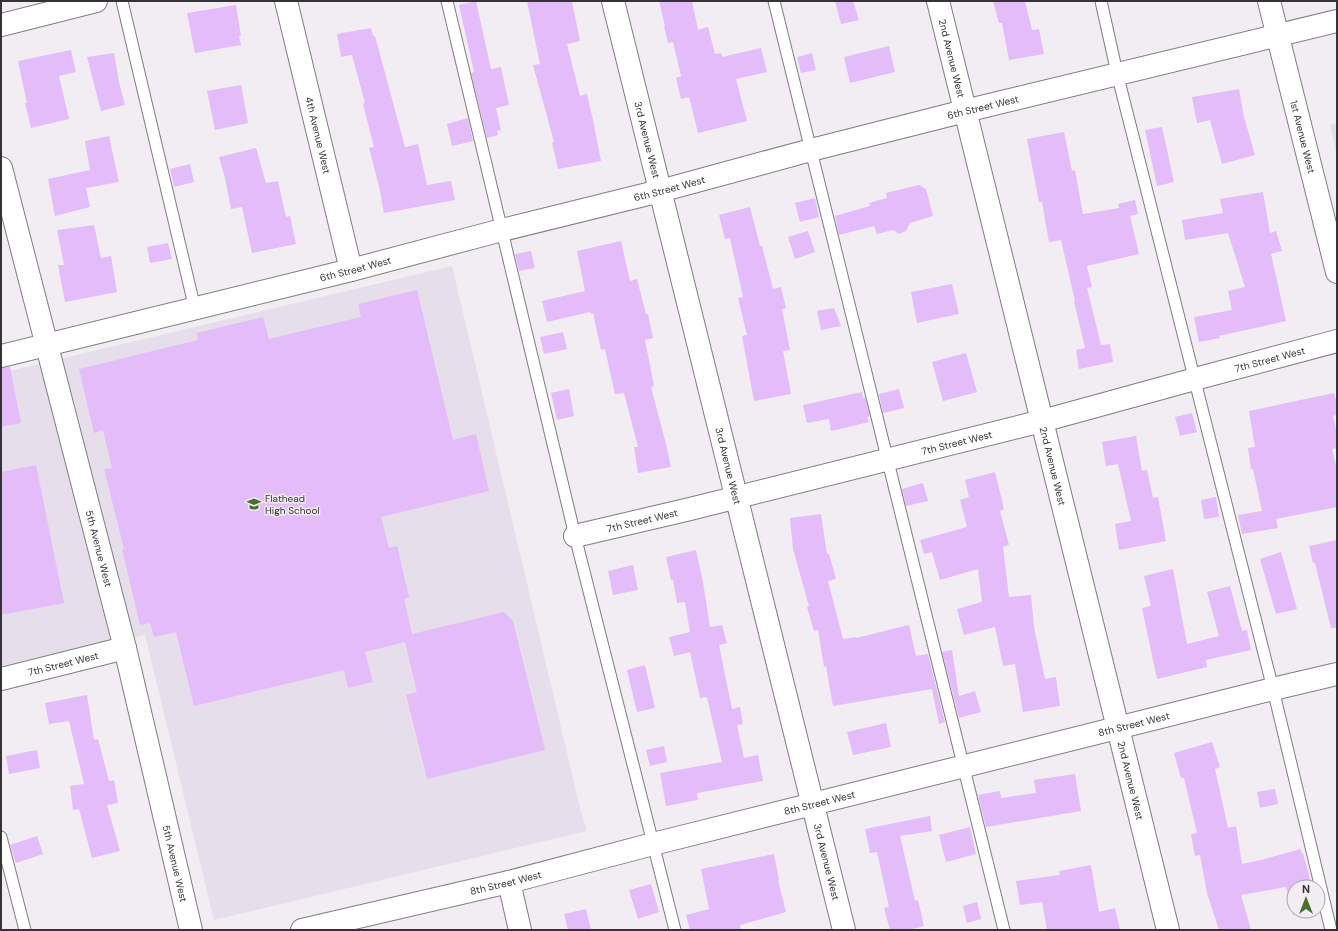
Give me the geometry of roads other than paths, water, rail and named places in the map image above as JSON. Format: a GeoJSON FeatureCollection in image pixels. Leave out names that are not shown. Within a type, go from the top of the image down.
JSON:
{"type":"FeatureCollection","features":[{"type":"Feature","properties":{"kind":"street"},"geometry":{"type":"LineString","coordinates":[[1,25],[96,1]]}},
{"type":"Feature","properties":{"kind":"street","name":"4th Avenue West"},"geometry":{"type":"LineString","coordinates":[[286,1],[351,270]]}},
{"type":"Feature","properties":{"kind":"street","name":"3rd Avenue West"},"geometry":{"type":"LineString","coordinates":[[613,1],[844,930]]}},
{"type":"Feature","properties":{"kind":"street","name":"2nd Avenue West"},"geometry":{"type":"LineString","coordinates":[[938,1],[1168,930]]}},
{"type":"Feature","properties":{"kind":"street","name":"1st Avenue West"},"geometry":{"type":"LineString","coordinates":[[1269,1],[1337,272]]}},
{"type":"Feature","properties":{"kind":"street","name":"6th Street West"},"geometry":{"type":"LineString","coordinates":[[1,356],[351,270],[965,111],[1337,21]]}},
{"type":"Feature","properties":{"kind":"street","name":"5th Avenue West"},"geometry":{"type":"LineString","coordinates":[[1,168],[125,648],[190,930]]}},
{"type":"Feature","properties":{"kind":"street","name":"7th Street West"},"geometry":{"type":"LineString","coordinates":[[575,536],[1042,421],[1337,341]]}},
{"type":"Feature","properties":{"kind":"street","name":"7th Street West"},"geometry":{"type":"LineString","coordinates":[[1,678],[125,648]]}},
{"type":"Feature","properties":{"kind":"street","name":"8th Street West"},"geometry":{"type":"LineString","coordinates":[[302,930],[349,925],[653,844],[1337,674]]}},
{"type":"Feature","properties":{"kind":"street"},"geometry":{"type":"LineString","coordinates":[[509,882],[520,930]]}},
{"type":"Feature","properties":{"kind":"lane"},"geometry":{"type":"LineString","coordinates":[[122,1],[195,309]]}},
{"type":"Feature","properties":{"kind":"lane"},"geometry":{"type":"LineString","coordinates":[[447,1],[575,536],[675,930]]}},
{"type":"Feature","properties":{"kind":"lane"},"geometry":{"type":"LineString","coordinates":[[774,1],[1004,930]]}},
{"type":"Feature","properties":{"kind":"lane"},"geometry":{"type":"LineString","coordinates":[[1101,1],[1117,73],[1273,689],[1331,930]]}},
{"type":"Feature","properties":{"kind":"lane"},"geometry":{"type":"LineString","coordinates":[[1,837],[25,930]]}},
{"type":"Feature","properties":{"kind":"place","name":"Flathead High School"},"geometry":{"type":"Point","coordinates":[254,504]}}]}
